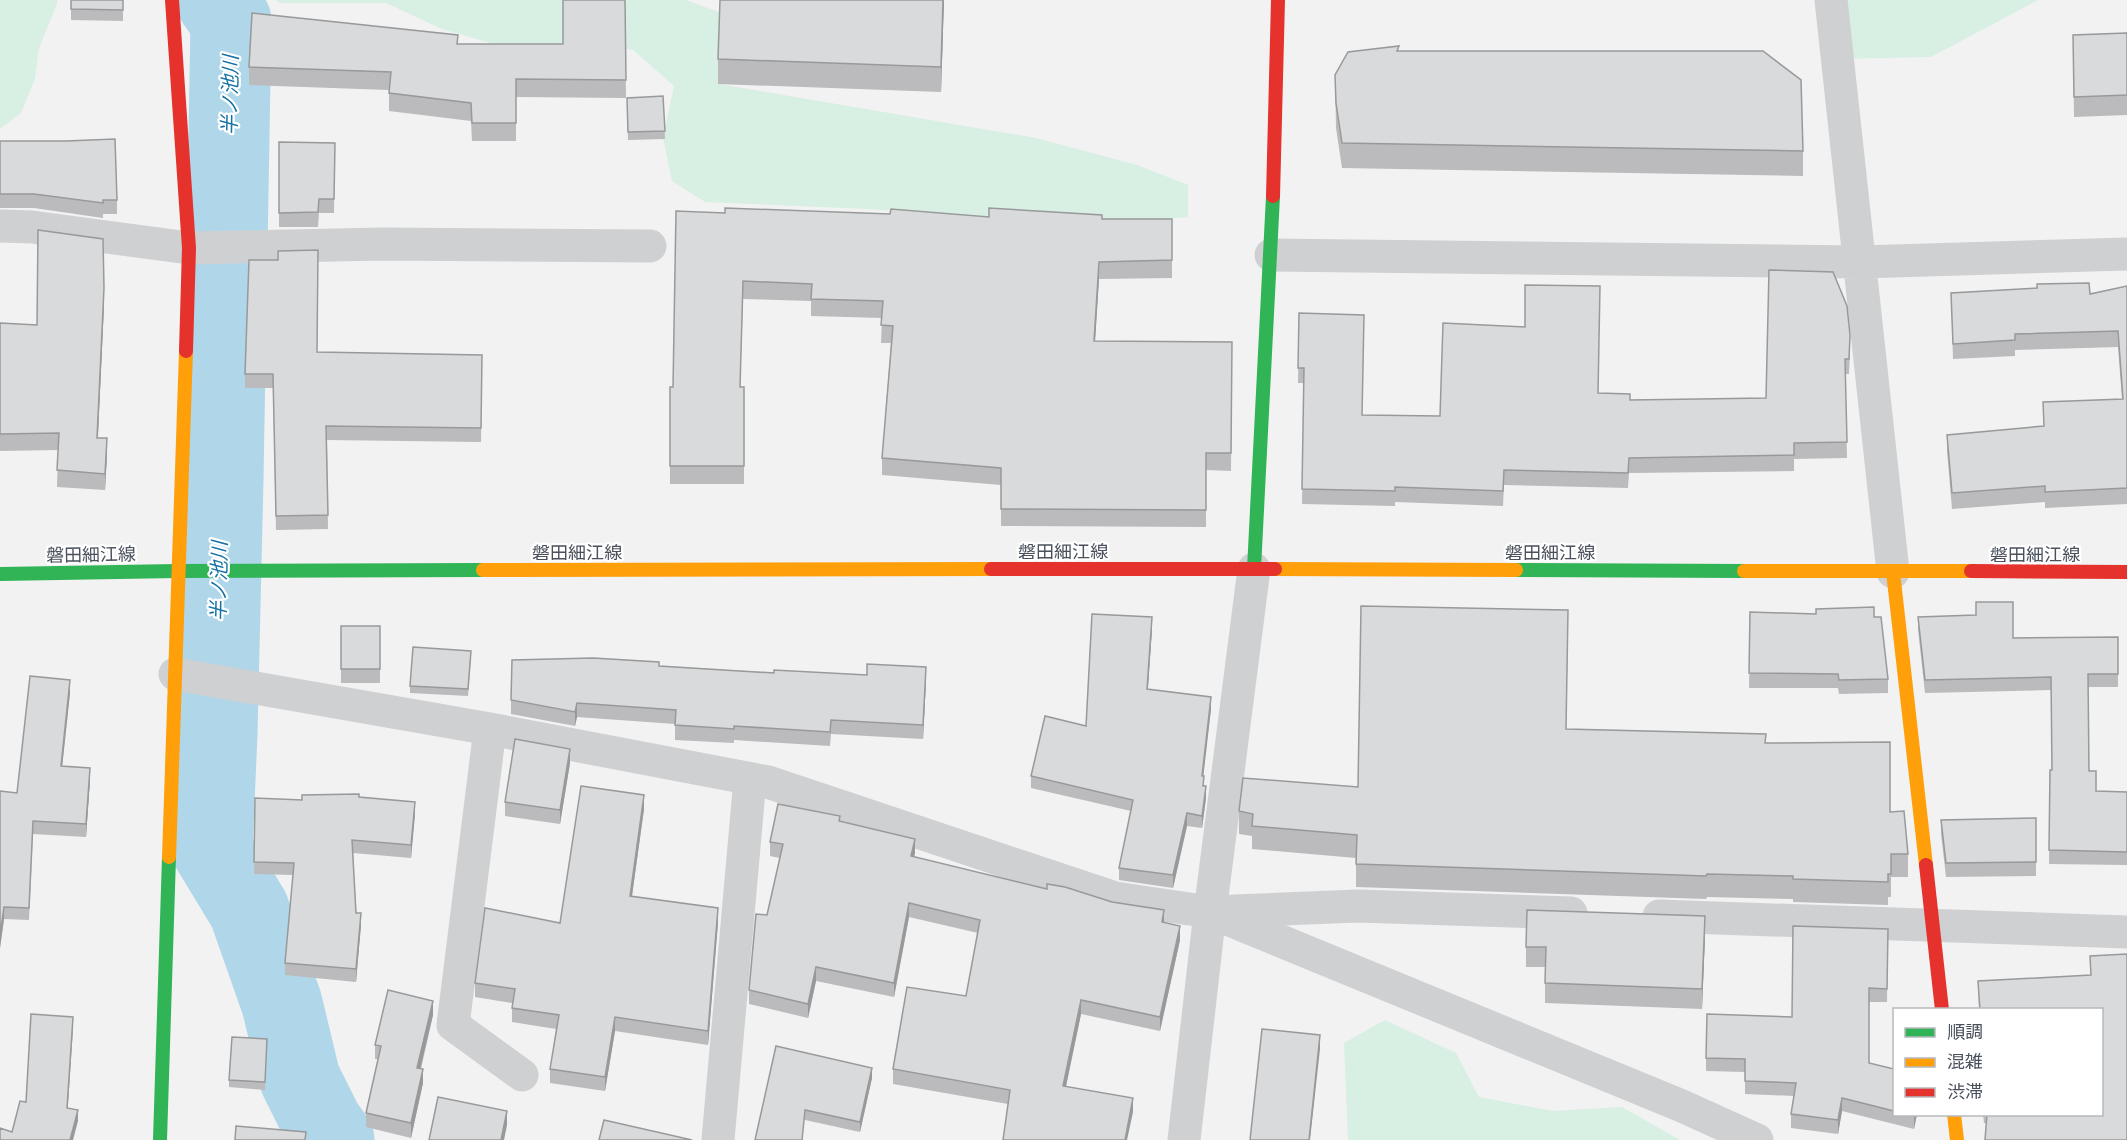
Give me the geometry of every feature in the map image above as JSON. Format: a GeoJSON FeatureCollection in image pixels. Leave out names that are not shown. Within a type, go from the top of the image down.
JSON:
{"type":"FeatureCollection","features":[{"type":"Feature","properties":{"kind":"street"},"geometry":{"type":"LineString","coordinates":[[160,1140],[189,248],[172,0]]}},
{"type":"Feature","properties":{"kind":"street"},"geometry":{"type":"LineString","coordinates":[[1184,1140],[1210,912],[1254,569],[1271,255],[1278,0]]}},
{"type":"Feature","properties":{"kind":"street"},"geometry":{"type":"LineString","coordinates":[[1831,0],[1942,1008]]}},
{"type":"Feature","properties":{"kind":"street"},"geometry":{"type":"LineString","coordinates":[[0,226],[32,226],[189,248],[382,244],[650,246]]}},
{"type":"Feature","properties":{"kind":"street"},"geometry":{"type":"LineString","coordinates":[[1271,255],[1861,262],[2127,254]]}},
{"type":"Feature","properties":{"kind":"street","name":"磐田細江線"},"geometry":{"type":"LineString","coordinates":[[0,574],[177,571],[1254,569],[2127,572]]}},
{"type":"Feature","properties":{"kind":"street"},"geometry":{"type":"LineString","coordinates":[[175,674],[490,729],[768,782],[1115,898],[1210,912],[1358,906],[1597,914]]}},
{"type":"Feature","properties":{"kind":"street"},"geometry":{"type":"LineString","coordinates":[[490,729],[453,1025],[522,1075]]}},
{"type":"Feature","properties":{"kind":"street"},"geometry":{"type":"LineString","coordinates":[[718,1140],[750,779]]}},
{"type":"Feature","properties":{"kind":"street"},"geometry":{"type":"LineString","coordinates":[[1210,912],[1682,1106],[1757,1140]]}},
{"type":"Feature","properties":{"kind":"street"},"geometry":{"type":"LineString","coordinates":[[1633,915],[2127,932]]}},
{"type":"Feature","properties":{"kind":"street"},"geometry":{"type":"LineString","coordinates":[[1954,1116],[1957,1140]]}},
{"type":"Feature","properties":{"kind":"green space"},"geometry":{"type":"Polygon","coordinates":[[[0,0],[57,0],[57,4],[39,48],[35,79],[21,113],[0,129],[0,0]]]}},
{"type":"Feature","properties":{"kind":"green space"},"geometry":{"type":"Polygon","coordinates":[[[276,0],[686,0],[721,13],[719,84],[1036,138],[1137,165],[1188,185],[1188,217],[1103,225],[868,209],[705,202],[672,181],[663,138],[674,86],[633,50],[591,43],[525,53],[442,29],[386,3],[280,3],[276,0]]]}},
{"type":"Feature","properties":{"kind":"green space"},"geometry":{"type":"Polygon","coordinates":[[[1831,0],[2038,0],[1931,57],[1837,59],[1831,0]]]}},
{"type":"Feature","properties":{"kind":"green space"},"geometry":{"type":"Polygon","coordinates":[[[1385,1020],[1456,1053],[1479,1097],[1553,1111],[1622,1107],[1680,1140],[1348,1140],[1344,1043],[1385,1020]]]}},
{"type":"Feature","properties":{"kind":"building"},"geometry":{"type":"Polygon","coordinates":[[[71,0],[123,0],[123,10],[71,9],[71,0]]]}},
{"type":"Feature","properties":{"kind":"building"},"geometry":{"type":"Polygon","coordinates":[[[563,0],[625,0],[626,80],[516,79],[516,123],[472,123],[471,103],[389,93],[391,72],[249,67],[252,13],[458,35],[457,44],[563,44],[563,0]]]}},
{"type":"Feature","properties":{"kind":"building"},"geometry":{"type":"Polygon","coordinates":[[[720,0],[943,0],[941,67],[718,59],[720,0]]]}},
{"type":"Feature","properties":{"kind":"building"},"geometry":{"type":"Polygon","coordinates":[[[2127,33],[2127,95],[2074,97],[2073,35],[2127,33]]]}},
{"type":"Feature","properties":{"kind":"building"},"geometry":{"type":"Polygon","coordinates":[[[1399,46],[1397,51],[1763,51],[1801,80],[1803,151],[1342,143],[1336,103],[1335,75],[1348,52],[1399,46]]]}},
{"type":"Feature","properties":{"kind":"building"},"geometry":{"type":"Polygon","coordinates":[[[663,96],[665,131],[628,132],[627,98],[663,96]]]}},
{"type":"Feature","properties":{"kind":"building"},"geometry":{"type":"Polygon","coordinates":[[[115,139],[117,200],[103,200],[103,203],[34,194],[0,194],[0,141],[115,139]]]}},
{"type":"Feature","properties":{"kind":"building"},"geometry":{"type":"Polygon","coordinates":[[[279,142],[335,143],[334,199],[319,199],[318,212],[279,213],[279,142]]]}},
{"type":"Feature","properties":{"kind":"building"},"geometry":{"type":"Polygon","coordinates":[[[725,208],[890,214],[891,209],[989,217],[989,208],[1102,215],[1102,219],[1172,219],[1172,260],[1099,262],[1094,341],[1232,342],[1231,453],[1206,453],[1206,510],[1001,509],[1001,468],[882,458],[893,326],[881,325],[883,301],[811,299],[812,284],[743,281],[740,387],[744,387],[744,466],[670,466],[670,387],[673,387],[676,211],[725,213],[725,208]]]}},
{"type":"Feature","properties":{"kind":"building"},"geometry":{"type":"Polygon","coordinates":[[[38,230],[103,239],[104,288],[97,438],[107,438],[105,474],[57,470],[59,433],[0,434],[0,323],[37,325],[38,230]]]}},
{"type":"Feature","properties":{"kind":"building"},"geometry":{"type":"Polygon","coordinates":[[[318,250],[317,352],[482,355],[481,428],[326,426],[328,515],[276,516],[273,374],[245,374],[249,260],[278,260],[278,251],[318,250]]]}},
{"type":"Feature","properties":{"kind":"building"},"geometry":{"type":"Polygon","coordinates":[[[1769,270],[1833,272],[1847,306],[1850,335],[1849,359],[1845,359],[1847,442],[1794,443],[1794,455],[1629,458],[1628,473],[1504,470],[1503,491],[1395,487],[1395,491],[1302,489],[1304,368],[1298,368],[1299,313],[1364,315],[1362,415],[1440,416],[1443,323],[1525,327],[1525,285],[1600,286],[1598,393],[1630,394],[1630,400],[1766,398],[1769,270]]]}},
{"type":"Feature","properties":{"kind":"building"},"geometry":{"type":"Polygon","coordinates":[[[2089,283],[2090,294],[2127,286],[2127,488],[2045,492],[2045,486],[1952,493],[1947,435],[2044,426],[2043,402],[2123,399],[2118,331],[2015,334],[2015,340],[1953,344],[1951,293],[2037,288],[2037,284],[2089,283]]]}},
{"type":"Feature","properties":{"kind":"building"},"geometry":{"type":"Polygon","coordinates":[[[1976,602],[2013,602],[2013,638],[2118,637],[2118,674],[2088,674],[2089,771],[2096,771],[2096,791],[2127,792],[2127,852],[2049,850],[2050,770],[2052,770],[2051,677],[1925,680],[1918,617],[1976,615],[1976,602]]]}},
{"type":"Feature","properties":{"kind":"building"},"geometry":{"type":"Polygon","coordinates":[[[1361,606],[1568,610],[1566,729],[1766,734],[1765,743],[1890,742],[1890,812],[1904,811],[1908,854],[1891,854],[1891,874],[1888,874],[1888,882],[1793,879],[1793,876],[1707,874],[1706,876],[1356,864],[1357,835],[1252,826],[1253,814],[1239,811],[1243,778],[1358,787],[1361,606]]]}},
{"type":"Feature","properties":{"kind":"building"},"geometry":{"type":"Polygon","coordinates":[[[1874,607],[1874,617],[1881,617],[1888,679],[1839,680],[1838,674],[1749,673],[1750,612],[1816,614],[1816,609],[1874,607]]]}},
{"type":"Feature","properties":{"kind":"building"},"geometry":{"type":"Polygon","coordinates":[[[1092,614],[1152,617],[1147,689],[1211,697],[1202,776],[1204,776],[1203,786],[1206,786],[1202,816],[1187,813],[1173,875],[1119,868],[1133,800],[1031,776],[1045,716],[1086,726],[1092,614]]]}},
{"type":"Feature","properties":{"kind":"building"},"geometry":{"type":"Polygon","coordinates":[[[341,626],[380,626],[380,669],[341,669],[341,626]]]}},
{"type":"Feature","properties":{"kind":"building"},"geometry":{"type":"Polygon","coordinates":[[[413,647],[471,651],[468,689],[410,686],[413,647]]]}},
{"type":"Feature","properties":{"kind":"building"},"geometry":{"type":"Polygon","coordinates":[[[593,658],[659,662],[659,666],[774,673],[774,670],[867,675],[867,664],[926,667],[923,725],[831,720],[830,732],[734,726],[734,729],[675,725],[676,710],[577,703],[575,712],[511,700],[512,660],[593,658]]]}},
{"type":"Feature","properties":{"kind":"building"},"geometry":{"type":"Polygon","coordinates":[[[30,676],[70,680],[61,766],[90,768],[86,824],[33,821],[29,908],[4,907],[0,936],[0,791],[17,793],[30,676]]]}},
{"type":"Feature","properties":{"kind":"building"},"geometry":{"type":"Polygon","coordinates":[[[515,739],[570,749],[560,810],[505,802],[515,739]]]}},
{"type":"Feature","properties":{"kind":"building"},"geometry":{"type":"Polygon","coordinates":[[[581,786],[644,795],[630,896],[718,908],[708,1031],[615,1017],[605,1077],[550,1069],[559,1015],[512,1008],[515,989],[475,983],[485,908],[560,923],[581,786]]]}},
{"type":"Feature","properties":{"kind":"building"},"geometry":{"type":"Polygon","coordinates":[[[359,794],[359,797],[415,802],[411,845],[352,840],[356,913],[361,913],[356,969],[285,963],[294,863],[254,862],[255,798],[302,800],[302,795],[359,794]]]}},
{"type":"Feature","properties":{"kind":"building"},"geometry":{"type":"Polygon","coordinates":[[[778,804],[840,816],[839,821],[915,839],[911,856],[1047,889],[1047,884],[1065,887],[1112,902],[1164,910],[1162,922],[1180,926],[1160,1017],[1081,1000],[1063,1086],[1133,1098],[1125,1140],[1003,1140],[1010,1090],[893,1069],[907,987],[966,996],[980,920],[909,903],[894,983],[816,967],[808,1004],[749,990],[756,914],[767,915],[783,844],[770,842],[778,804]]]}},
{"type":"Feature","properties":{"kind":"building"},"geometry":{"type":"Polygon","coordinates":[[[2036,818],[2036,862],[1946,863],[1941,820],[2036,818]]]}},
{"type":"Feature","properties":{"kind":"building"},"geometry":{"type":"Polygon","coordinates":[[[1527,910],[1705,916],[1702,989],[1545,983],[1546,947],[1526,947],[1527,910]]]}},
{"type":"Feature","properties":{"kind":"building"},"geometry":{"type":"Polygon","coordinates":[[[1793,926],[1888,929],[1887,989],[1869,988],[1869,1063],[1893,1069],[1893,1111],[1842,1098],[1838,1120],[1791,1114],[1796,1083],[1745,1081],[1745,1059],[1706,1058],[1707,1014],[1792,1017],[1793,926]]]}},
{"type":"Feature","properties":{"kind":"building"},"geometry":{"type":"Polygon","coordinates":[[[2127,954],[2127,1140],[1985,1140],[1987,1116],[2103,1116],[2103,1008],[1980,1008],[1978,981],[2091,975],[2090,956],[2127,954]]]}},
{"type":"Feature","properties":{"kind":"building"},"geometry":{"type":"Polygon","coordinates":[[[388,990],[433,1001],[417,1068],[423,1069],[411,1123],[366,1113],[381,1046],[375,1045],[388,990]]]}},
{"type":"Feature","properties":{"kind":"building"},"geometry":{"type":"Polygon","coordinates":[[[31,1014],[73,1017],[67,1108],[78,1110],[70,1140],[0,1140],[0,1128],[12,1132],[20,1101],[26,1102],[31,1014]]]}},
{"type":"Feature","properties":{"kind":"building"},"geometry":{"type":"Polygon","coordinates":[[[1262,1029],[1320,1035],[1309,1140],[1250,1140],[1262,1029]]]}},
{"type":"Feature","properties":{"kind":"building"},"geometry":{"type":"Polygon","coordinates":[[[232,1037],[267,1039],[265,1082],[229,1080],[232,1037]]]}},
{"type":"Feature","properties":{"kind":"building"},"geometry":{"type":"Polygon","coordinates":[[[776,1046],[872,1068],[860,1122],[805,1110],[802,1140],[755,1140],[776,1046]]]}},
{"type":"Feature","properties":{"kind":"building"},"geometry":{"type":"Polygon","coordinates":[[[438,1097],[507,1111],[501,1140],[429,1140],[438,1097]]]}},
{"type":"Feature","properties":{"kind":"building"},"geometry":{"type":"Polygon","coordinates":[[[604,1120],[692,1140],[599,1140],[604,1120]]]}},
{"type":"Feature","properties":{"kind":"building"},"geometry":{"type":"Polygon","coordinates":[[[236,1126],[306,1132],[305,1140],[235,1140],[236,1126]]]}},
{"type":"Feature","properties":{"kind":"waterway","name":"半ノ池川"},"geometry":{"type":"LineString","coordinates":[[216,0],[231,21],[223,479],[212,849],[249,910],[282,1004],[300,1079],[323,1125],[334,1140]]}},
{"type":"Feature","properties":{"kind":"traffic: fast"},"geometry":{"type":"LineString","coordinates":[[1254,569],[1273,196]]}},
{"type":"Feature","properties":{"kind":"traffic: fast"},"geometry":{"type":"LineString","coordinates":[[0,574],[483,570]]}},
{"type":"Feature","properties":{"kind":"traffic: fast"},"geometry":{"type":"LineString","coordinates":[[1516,570],[1744,571]]}},
{"type":"Feature","properties":{"kind":"traffic: fast"},"geometry":{"type":"LineString","coordinates":[[160,1140],[169,857]]}},
{"type":"Feature","properties":{"kind":"traffic: slow"},"geometry":{"type":"LineString","coordinates":[[169,857],[186,351]]}},
{"type":"Feature","properties":{"kind":"traffic: slow"},"geometry":{"type":"LineString","coordinates":[[483,570],[991,569]]}},
{"type":"Feature","properties":{"kind":"traffic: slow"},"geometry":{"type":"LineString","coordinates":[[1275,569],[1516,570]]}},
{"type":"Feature","properties":{"kind":"traffic: slow"},"geometry":{"type":"LineString","coordinates":[[1744,571],[1971,571]]}},
{"type":"Feature","properties":{"kind":"traffic: slow"},"geometry":{"type":"LineString","coordinates":[[1893,572],[1926,865]]}},
{"type":"Feature","properties":{"kind":"traffic: slow"},"geometry":{"type":"LineString","coordinates":[[1954,1116],[1957,1140]]}},
{"type":"Feature","properties":{"kind":"traffic: jam"},"geometry":{"type":"LineString","coordinates":[[172,0],[189,248],[186,351]]}},
{"type":"Feature","properties":{"kind":"traffic: jam"},"geometry":{"type":"LineString","coordinates":[[1273,196],[1278,0]]}},
{"type":"Feature","properties":{"kind":"traffic: jam"},"geometry":{"type":"LineString","coordinates":[[991,569],[1275,569]]}},
{"type":"Feature","properties":{"kind":"traffic: jam"},"geometry":{"type":"LineString","coordinates":[[1971,571],[2127,572]]}},
{"type":"Feature","properties":{"kind":"traffic: jam"},"geometry":{"type":"LineString","coordinates":[[1926,865],[1942,1008]]}}]}
